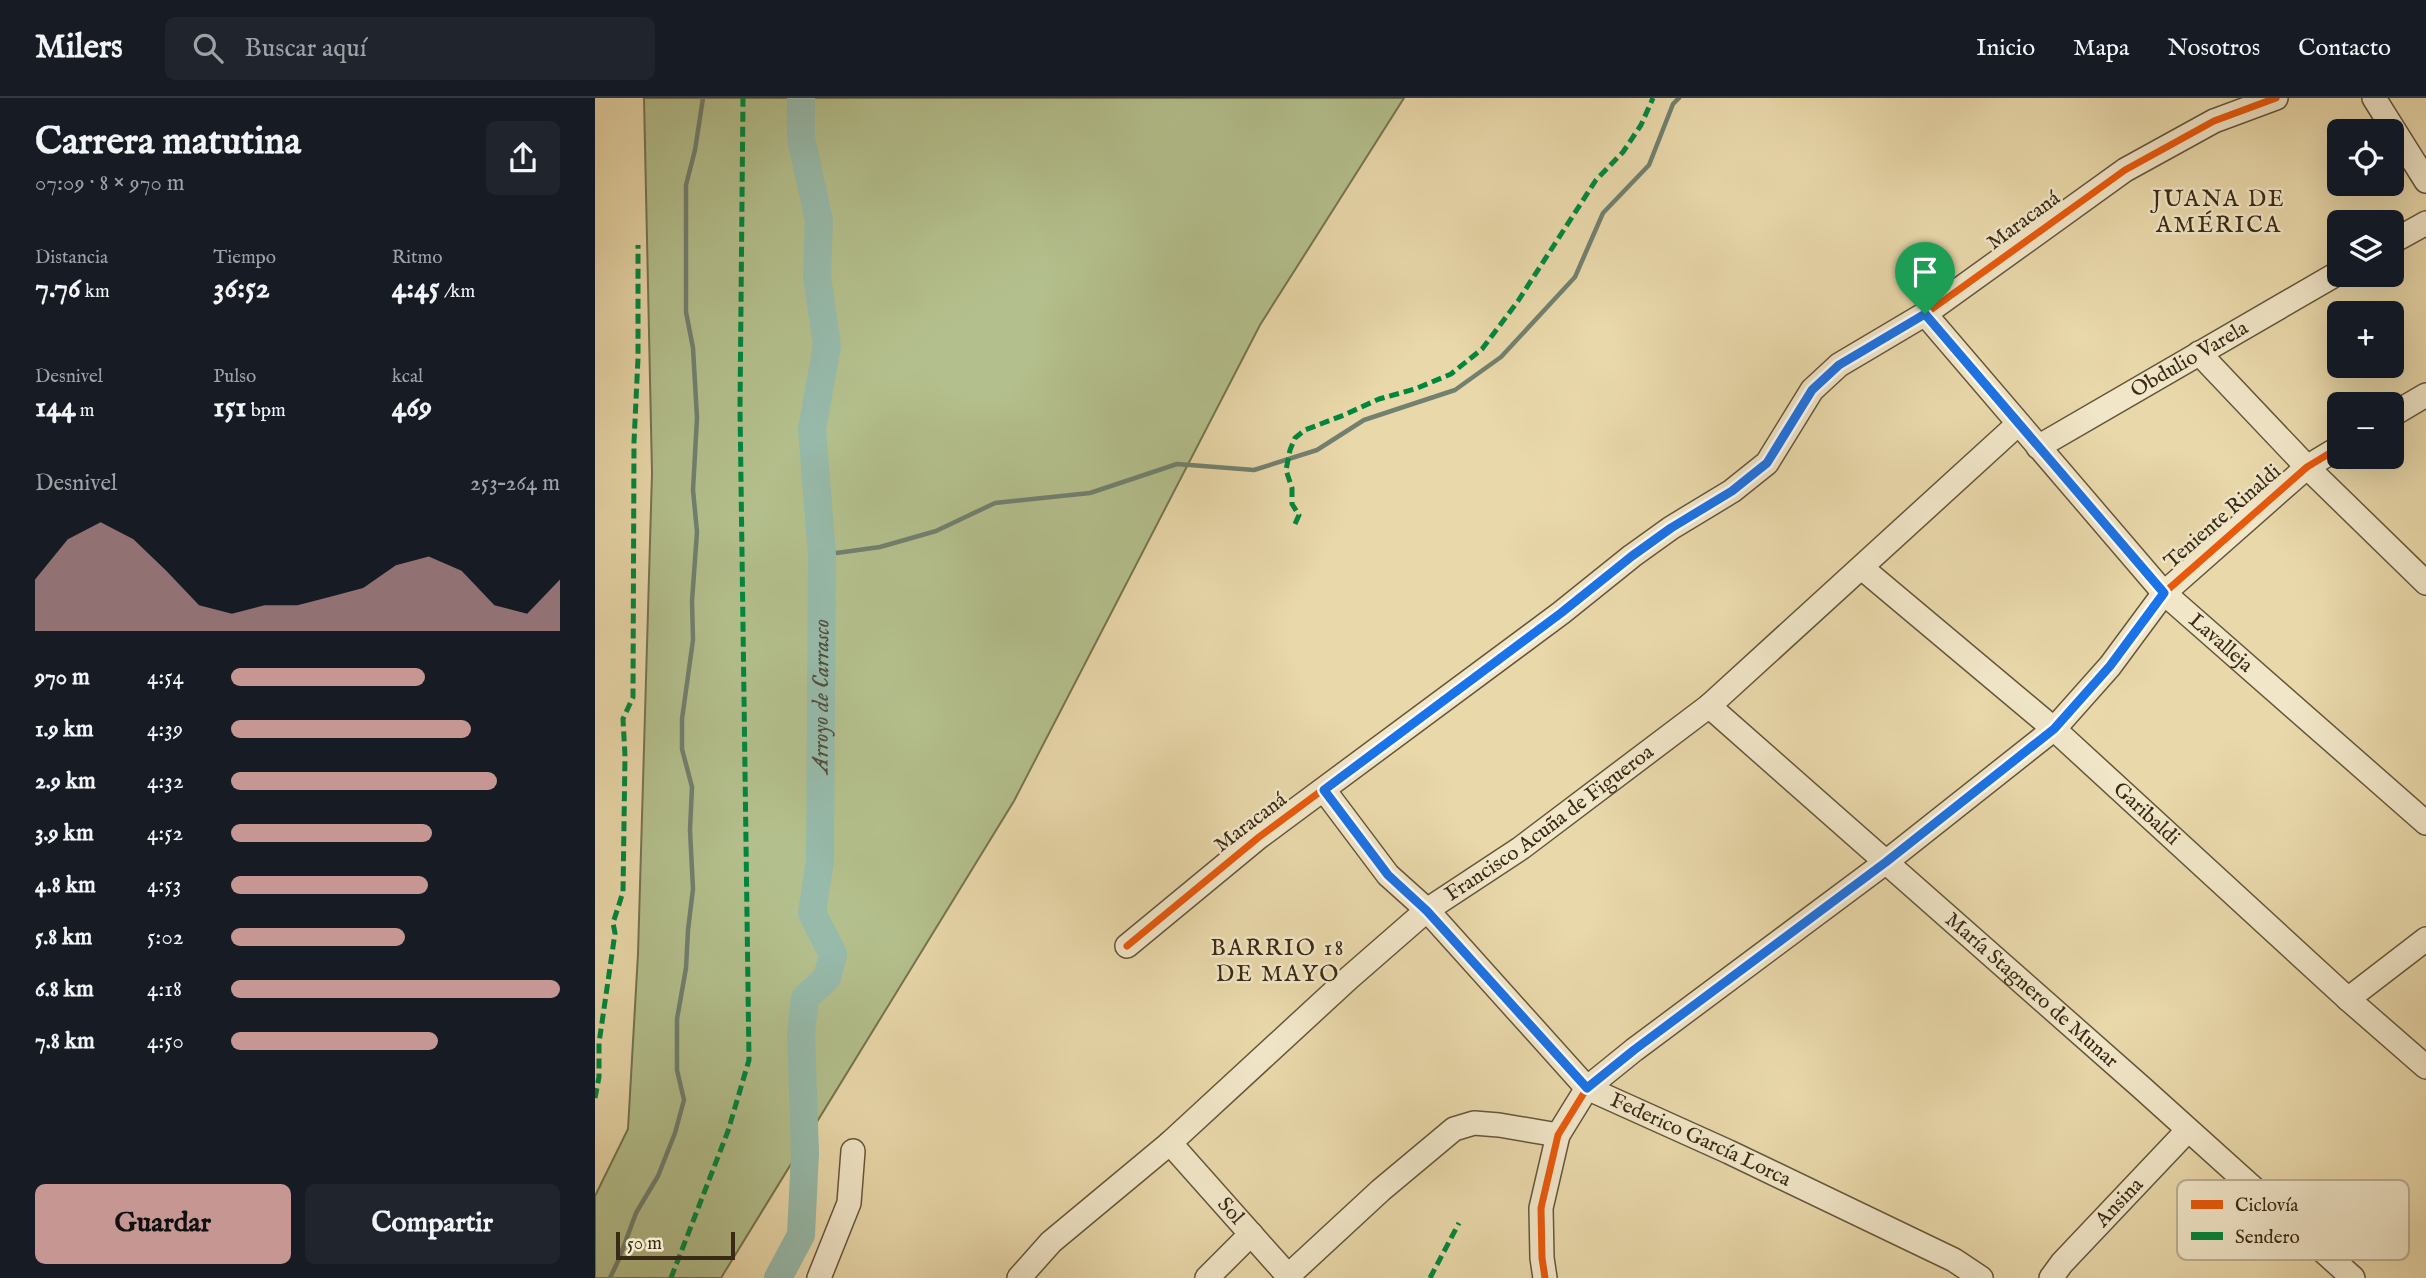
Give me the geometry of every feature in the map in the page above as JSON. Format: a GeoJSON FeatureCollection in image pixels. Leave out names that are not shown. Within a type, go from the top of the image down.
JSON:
{"type":"FeatureCollection","features":[{"type":"Feature","properties":{"kind":"street","name":"Maracaná"},"geometry":{"type":"LineString","coordinates":[[1127,946],[1259,837],[1561,613],[1632,556],[1741,484],[1767,463],[1812,390],[1839,365],[1925,314],[2126,170],[2214,121],[2276,98]]}},
{"type":"Feature","properties":{"kind":"street"},"geometry":{"type":"LineString","coordinates":[[2374,98],[2426,181]]}},
{"type":"Feature","properties":{"kind":"street"},"geometry":{"type":"LineString","coordinates":[[2404,235],[2426,223]]}},
{"type":"Feature","properties":{"kind":"street","name":"Obdulio Varela"},"geometry":{"type":"LineString","coordinates":[[2038,447],[2327,279]]}},
{"type":"Feature","properties":{"kind":"street","name":"Lavalleja"},"geometry":{"type":"LineString","coordinates":[[1925,314],[2164,593],[2426,823]]}},
{"type":"Feature","properties":{"kind":"street"},"geometry":{"type":"LineString","coordinates":[[2199,353],[2307,467],[2426,583]]}},
{"type":"Feature","properties":{"kind":"street"},"geometry":{"type":"LineString","coordinates":[[2404,408],[2426,395]]}},
{"type":"Feature","properties":{"kind":"street","name":"Francisco Acuña de Figueroa"},"geometry":{"type":"LineString","coordinates":[[1019,1278],[1051,1242],[1170,1143],[1349,978],[1427,911],[1521,848],[1709,706],[2018,424]]}},
{"type":"Feature","properties":{"kind":"street","name":"Teniente Rinaldi"},"geometry":{"type":"LineString","coordinates":[[1545,1278],[1541,1208],[1558,1135],[1587,1088],[1886,862],[2054,729],[2110,666],[2164,593],[2307,467],[2327,455]]}},
{"type":"Feature","properties":{"kind":"street","name":"Garibaldi"},"geometry":{"type":"LineString","coordinates":[[1862,568],[2054,729],[2348,999],[2426,1067]]}},
{"type":"Feature","properties":{"kind":"street","name":"María Stagnero de Munar"},"geometry":{"type":"LineString","coordinates":[[1709,706],[2244,1180]]}},
{"type":"Feature","properties":{"kind":"street","name":"Federico García Lorca"},"geometry":{"type":"LineString","coordinates":[[1324,790],[1388,875],[1427,911],[1587,1088],[1917,1242],[1954,1260],[1981,1278]]}},
{"type":"Feature","properties":{"kind":"street"},"geometry":{"type":"LineString","coordinates":[[2348,999],[2426,939]]}},
{"type":"Feature","properties":{"kind":"street"},"geometry":{"type":"LineString","coordinates":[[1289,1277],[1381,1190],[1454,1129],[1473,1123],[1558,1135]]}},
{"type":"Feature","properties":{"kind":"street","name":"Ansina"},"geometry":{"type":"LineString","coordinates":[[2051,1278],[2188,1130]]}},
{"type":"Feature","properties":{"kind":"street","name":"Sol"},"geometry":{"type":"LineString","coordinates":[[1170,1143],[1289,1277]]}},
{"type":"Feature","properties":{"kind":"street"},"geometry":{"type":"LineString","coordinates":[[819,1278],[849,1203],[853,1151]]}},
{"type":"Feature","properties":{"kind":"street"},"geometry":{"type":"LineString","coordinates":[[1207,1278],[1251,1234]]}},
{"type":"Feature","properties":{"kind":"street","name":"María Stagnero de Munar"},"geometry":{"type":"LineString","coordinates":[[2333,1260],[2353,1278]]}},
{"type":"Feature","properties":{"kind":"green space"},"geometry":{"type":"Polygon","coordinates":[[[644,98],[1404,98],[1260,325],[1014,801],[721,1278],[595,1278],[595,1196],[628,1129],[638,954],[652,473],[644,98]]]}},
{"type":"Feature","properties":{"kind":"waterway"},"geometry":{"type":"LineString","coordinates":[[610,1278],[636,1213],[658,1176],[675,1133],[684,1100],[677,1070],[677,1019],[686,968],[693,889],[690,830],[692,787],[682,749],[682,719],[693,640],[692,601],[697,532],[693,490],[697,418],[693,348],[686,312],[686,185],[695,150],[703,98]]}},
{"type":"Feature","properties":{"kind":"waterway","name":"Arroyo de Carrasco"},"geometry":{"type":"LineString","coordinates":[[778,1278],[801,1235],[805,1153],[801,1033],[805,998],[827,978],[833,954],[812,913],[820,860],[822,555],[812,429],[827,346],[817,276],[819,221],[801,138],[801,98]]}},
{"type":"Feature","properties":{"kind":"waterway"},"geometry":{"type":"LineString","coordinates":[[822,555],[880,547],[936,531],[995,503],[1090,493],[1177,464],[1254,470],[1317,450],[1364,420],[1455,390],[1501,357],[1575,277],[1603,213],[1649,165],[1673,104],[1679,98]]}},
{"type":"Feature","properties":{"kind":"marked path"},"geometry":{"type":"LineString","coordinates":[[671,1278],[728,1131],[749,1060],[740,408],[743,98]]}},
{"type":"Feature","properties":{"kind":"marked path"},"geometry":{"type":"LineString","coordinates":[[1295,524],[1299,515],[1292,504],[1292,488],[1286,470],[1295,438],[1305,430],[1379,399],[1415,389],[1451,374],[1482,349],[1518,301],[1596,180],[1623,152],[1641,125],[1653,98]]}},
{"type":"Feature","properties":{"kind":"marked path"},"geometry":{"type":"LineString","coordinates":[[595,1098],[599,1077],[599,1043],[615,933],[613,923],[623,892],[623,719],[633,697],[638,245]]}},
{"type":"Feature","properties":{"kind":"marked path"},"geometry":{"type":"LineString","coordinates":[[1430,1278],[1459,1223]]}},
{"type":"Feature","properties":{"kind":"cycle path"},"geometry":{"type":"LineString","coordinates":[[1127,946],[1259,837],[1561,613],[1632,556],[1671,528],[1732,491],[1767,463],[1812,390],[1839,365],[1925,314],[2125,170],[2214,121],[2276,98]]}},
{"type":"Feature","properties":{"kind":"cycle path"},"geometry":{"type":"LineString","coordinates":[[1545,1278],[1541,1208],[1558,1135],[1587,1088],[1886,862],[2054,729],[2110,666],[2164,593],[2307,467],[2327,455]]}},
{"type":"Feature","properties":{"kind":"district","name":"JUANA DE AMÉRICA"},"geometry":{"type":"Point","coordinates":[2219,212]}},
{"type":"Feature","properties":{"kind":"district","name":"BARRIO 18 DE MAYO"},"geometry":{"type":"Point","coordinates":[1278,961]}},
{"type":"Feature","properties":{"kind":"route"},"geometry":{"type":"LineString","coordinates":[[1925,314],[2164,593],[2110,666],[2054,729],[1886,862],[1587,1088],[1427,911],[1388,875],[1324,790],[1561,613],[1632,556],[1671,528],[1732,491],[1767,463],[1812,390],[1839,365],[1925,314]]}}]}
